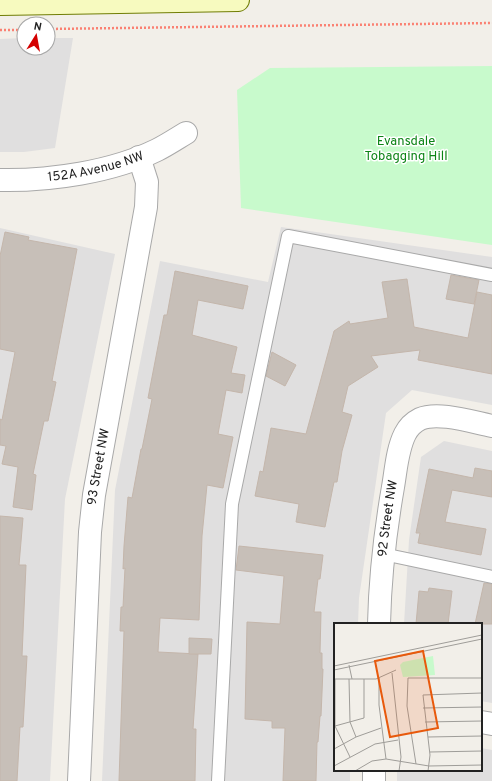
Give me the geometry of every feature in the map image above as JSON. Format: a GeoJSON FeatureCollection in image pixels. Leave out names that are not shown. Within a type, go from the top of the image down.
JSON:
{"type":"FeatureCollection","features":[{"type":"Feature","properties":{"kind":"main road"},"geometry":{"type":"LineString","coordinates":[[0,4],[238,0]]}},
{"type":"Feature","properties":{"kind":"street","name":"152A Avenue NW"},"geometry":{"type":"LineString","coordinates":[[1,184],[80,173],[114,165],[156,151],[186,133]]}},
{"type":"Feature","properties":{"kind":"street","name":"93 Street NW"},"geometry":{"type":"LineString","coordinates":[[79,781],[90,532],[94,495],[146,208],[147,182],[139,157]]}},
{"type":"Feature","properties":{"kind":"street","name":"92 Street NW"},"geometry":{"type":"LineString","coordinates":[[379,623],[383,554],[396,466],[406,432],[419,419],[429,416],[440,416],[492,426]]}},
{"type":"Feature","properties":{"kind":"street"},"geometry":{"type":"LineString","coordinates":[[482,722],[492,724]]}},
{"type":"Feature","properties":{"kind":"lane"},"geometry":{"type":"LineString","coordinates":[[218,781],[232,504],[288,236],[492,275]]}},
{"type":"Feature","properties":{"kind":"lane"},"geometry":{"type":"LineString","coordinates":[[383,554],[492,577]]}},
{"type":"Feature","properties":{"kind":"path"},"geometry":{"type":"LineString","coordinates":[[56,29],[492,24]]}},
{"type":"Feature","properties":{"kind":"path"},"geometry":{"type":"LineString","coordinates":[[0,30],[16,30]]}},
{"type":"Feature","properties":{"kind":"shaded area"},"geometry":{"type":"Polygon","coordinates":[[[16,38],[16,56],[56,56],[56,38],[73,38],[55,148],[24,152],[0,152],[0,39],[16,38]]]}},
{"type":"Feature","properties":{"kind":"shaded area"},"geometry":{"type":"Polygon","coordinates":[[[281,227],[492,257],[492,405],[412,390],[386,413],[359,598],[358,623],[334,623],[334,771],[350,771],[350,781],[102,781],[115,490],[160,261],[268,282],[281,227]]]}},
{"type":"Feature","properties":{"kind":"shaded area"},"geometry":{"type":"Polygon","coordinates":[[[0,228],[115,254],[65,499],[50,781],[0,781],[0,228]]]}},
{"type":"Feature","properties":{"kind":"shaded area"},"geometry":{"type":"Polygon","coordinates":[[[444,441],[492,451],[492,703],[482,701],[482,623],[404,623],[409,540],[421,457],[444,441]]]}},
{"type":"Feature","properties":{"kind":"shaded area"},"geometry":{"type":"Polygon","coordinates":[[[482,748],[492,750],[492,781],[397,781],[397,771],[482,771],[482,748]]]}},
{"type":"Feature","properties":{"kind":"green space","name":"Evansdale Tobagging Hill"},"geometry":{"type":"Polygon","coordinates":[[[492,66],[492,245],[241,208],[237,90],[270,68],[492,66]]]}},
{"type":"Feature","properties":{"kind":"building"},"geometry":{"type":"Polygon","coordinates":[[[5,232],[29,237],[28,240],[77,249],[52,381],[56,382],[48,421],[44,421],[33,474],[36,475],[32,510],[13,507],[18,467],[2,464],[6,446],[0,445],[0,419],[2,420],[15,352],[0,349],[0,256],[5,232]]]}},
{"type":"Feature","properties":{"kind":"building"},"geometry":{"type":"Polygon","coordinates":[[[175,271],[248,286],[243,309],[198,300],[192,335],[237,347],[231,373],[245,375],[242,393],[226,390],[218,434],[233,437],[223,488],[207,485],[202,536],[199,620],[160,618],[158,652],[198,654],[193,729],[196,729],[195,781],[119,781],[124,631],[120,631],[121,607],[123,607],[125,568],[123,569],[124,546],[128,497],[132,498],[152,399],[148,398],[164,315],[167,315],[175,271]]]}},
{"type":"Feature","properties":{"kind":"building"},"geometry":{"type":"Polygon","coordinates":[[[451,275],[479,280],[474,304],[446,299],[451,275]]]}},
{"type":"Feature","properties":{"kind":"building"},"geometry":{"type":"Polygon","coordinates":[[[407,279],[414,327],[468,338],[477,292],[492,295],[492,374],[418,360],[420,350],[371,356],[378,367],[348,386],[342,412],[352,415],[342,451],[337,482],[334,482],[325,527],[296,522],[299,504],[255,496],[260,471],[263,472],[271,428],[306,434],[334,331],[349,321],[350,324],[388,318],[382,282],[407,279]]]}},
{"type":"Feature","properties":{"kind":"building"},"geometry":{"type":"Polygon","coordinates":[[[272,352],[296,365],[285,386],[266,376],[272,352]]]}},
{"type":"Feature","properties":{"kind":"building"},"geometry":{"type":"Polygon","coordinates":[[[475,468],[492,471],[492,497],[452,490],[445,522],[486,529],[481,555],[418,543],[420,533],[416,533],[429,469],[473,478],[475,468]]]}},
{"type":"Feature","properties":{"kind":"building"},"geometry":{"type":"Polygon","coordinates":[[[0,516],[23,518],[19,565],[26,565],[22,656],[27,656],[23,727],[20,727],[17,781],[0,781],[0,516]]]}},
{"type":"Feature","properties":{"kind":"building"},"geometry":{"type":"Polygon","coordinates":[[[239,546],[323,555],[314,612],[321,612],[320,653],[322,653],[323,669],[321,716],[317,742],[316,781],[283,781],[285,728],[272,728],[272,721],[245,719],[247,622],[280,624],[284,576],[236,570],[239,546]]]}},
{"type":"Feature","properties":{"kind":"building"},"geometry":{"type":"Polygon","coordinates":[[[484,583],[492,584],[492,624],[475,623],[484,583]]]}},
{"type":"Feature","properties":{"kind":"building"},"geometry":{"type":"Polygon","coordinates":[[[429,588],[452,591],[448,623],[416,623],[419,591],[428,592],[429,588]]]}},
{"type":"Feature","properties":{"kind":"building"},"geometry":{"type":"Polygon","coordinates":[[[189,638],[212,639],[211,654],[189,654],[189,638]]]}}]}
